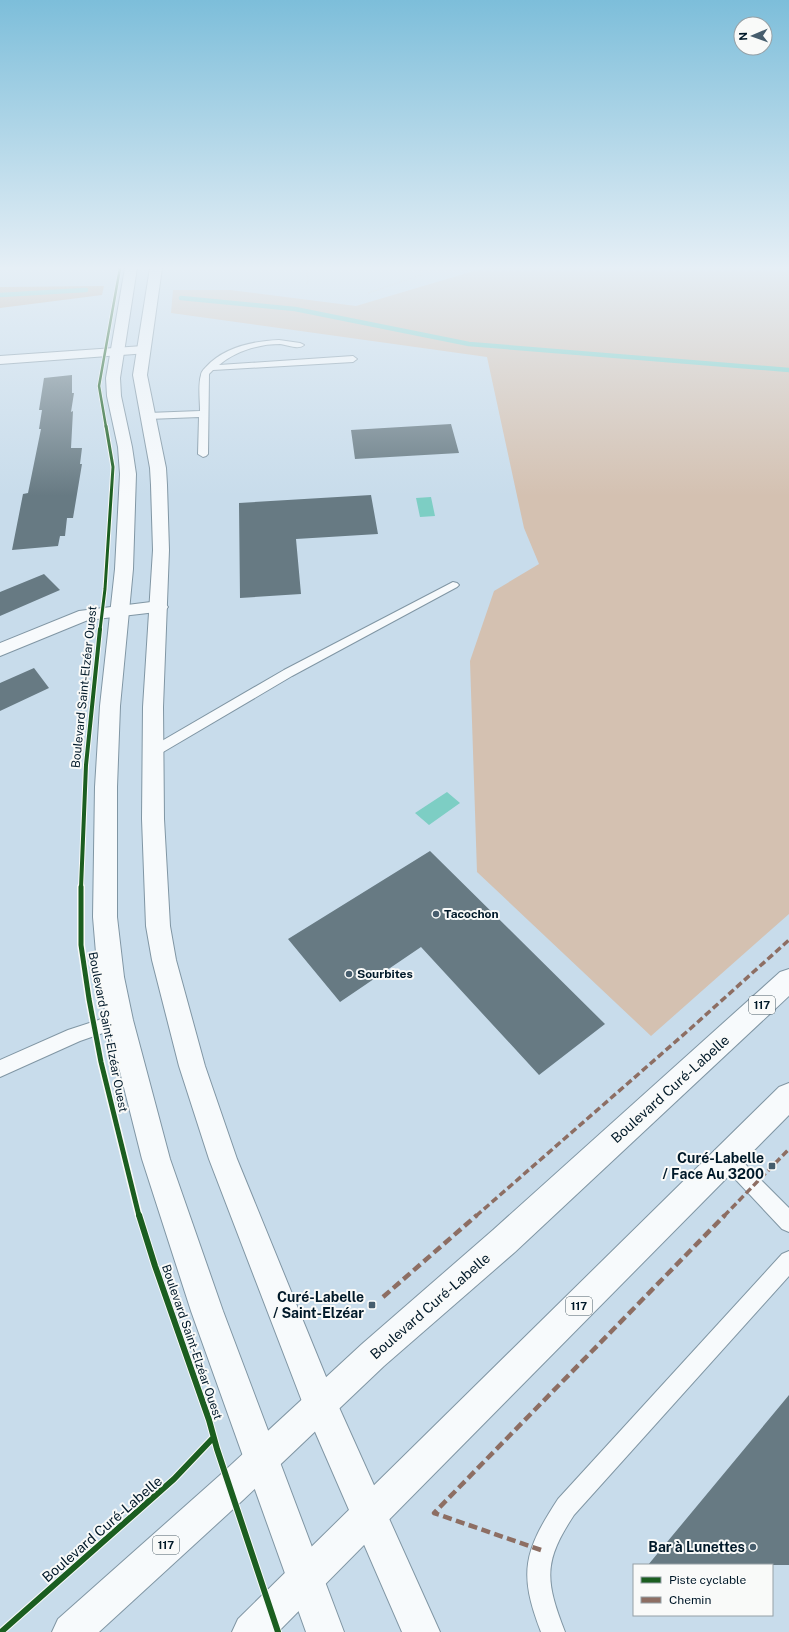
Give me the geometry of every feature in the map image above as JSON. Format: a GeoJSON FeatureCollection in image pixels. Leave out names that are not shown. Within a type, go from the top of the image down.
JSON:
{"type":"FeatureCollection","features":[{"type":"Feature","properties":{"kind":"street","name":"Boulevard Saint-Elzéar Ouest"},"geometry":{"type":"LineString","coordinates":[[118,344],[113,378],[114,396],[128,465],[121,610],[108,736],[105,917],[111,977],[120,1020],[158,1166],[207,1311],[326,1632]]}},
{"type":"Feature","properties":{"kind":"street"},"geometry":{"type":"LineString","coordinates":[[144,344],[140,375],[158,468],[161,550],[153,707],[153,819],[157,905],[164,960],[192,1066],[223,1158],[320,1404],[421,1632]]}},
{"type":"Feature","properties":{"kind":"street"},"geometry":{"type":"LineString","coordinates":[[0,360],[142,355]]}},
{"type":"Feature","properties":{"kind":"street"},"geometry":{"type":"LineString","coordinates":[[0,371],[116,356]]}},
{"type":"Feature","properties":{"kind":"street"},"geometry":{"type":"LineString","coordinates":[[0,650],[85,615],[159,607]]}},
{"type":"Feature","properties":{"kind":"street","name":"Boulevard Curé-Labelle"},"geometry":{"type":"LineString","coordinates":[[71,1632],[320,1404],[504,1241],[789,980]]}},
{"type":"Feature","properties":{"kind":"street","name":"117"},"geometry":{"type":"LineString","coordinates":[[251,1632],[306,1580],[789,1096]]}},
{"type":"Feature","properties":{"kind":"lane"},"geometry":{"type":"LineString","coordinates":[[203,454],[205,374],[210,368],[227,355],[257,344]]}},
{"type":"Feature","properties":{"kind":"lane"},"geometry":{"type":"LineString","coordinates":[[294,344],[300,345]]}},
{"type":"Feature","properties":{"kind":"lane"},"geometry":{"type":"LineString","coordinates":[[210,368],[352,359]]}},
{"type":"Feature","properties":{"kind":"lane"},"geometry":{"type":"LineString","coordinates":[[148,416],[204,414]]}},
{"type":"Feature","properties":{"kind":"lane"},"geometry":{"type":"LineString","coordinates":[[153,752],[288,673],[454,585]]}},
{"type":"Feature","properties":{"kind":"lane"},"geometry":{"type":"LineString","coordinates":[[0,1069],[60,1040],[94,1027],[120,1020]]}},
{"type":"Feature","properties":{"kind":"lane"},"geometry":{"type":"LineString","coordinates":[[727,1158],[789,1222]]}},
{"type":"Feature","properties":{"kind":"lane"},"geometry":{"type":"LineString","coordinates":[[553,1632],[542,1607],[538,1564],[541,1550],[552,1528],[566,1507],[789,1261]]}},
{"type":"Feature","properties":{"kind":"shaded area"},"geometry":{"type":"Polygon","coordinates":[[[395,344],[789,344],[789,914],[651,1036],[477,872],[470,661],[494,591],[539,564],[524,528],[487,357],[395,344]]]}},
{"type":"Feature","properties":{"kind":"shaded area"},"geometry":{"type":"Polygon","coordinates":[[[431,497],[435,516],[420,517],[416,498],[431,497]]]}},
{"type":"Feature","properties":{"kind":"shaded area"},"geometry":{"type":"Polygon","coordinates":[[[447,792],[460,803],[429,825],[415,813],[447,792]]]}},
{"type":"Feature","properties":{"kind":"building"},"geometry":{"type":"Polygon","coordinates":[[[72,375],[72,393],[74,393],[71,412],[73,411],[71,448],[82,448],[80,464],[82,464],[73,518],[67,518],[65,536],[60,536],[58,546],[12,550],[23,494],[28,493],[41,429],[39,429],[42,410],[39,410],[44,378],[72,375]]]}},
{"type":"Feature","properties":{"kind":"building"},"geometry":{"type":"Polygon","coordinates":[[[451,424],[459,453],[355,459],[351,430],[451,424]]]}},
{"type":"Feature","properties":{"kind":"building"},"geometry":{"type":"Polygon","coordinates":[[[371,495],[378,534],[296,539],[301,594],[240,598],[239,503],[371,495]]]}},
{"type":"Feature","properties":{"kind":"building"},"geometry":{"type":"Polygon","coordinates":[[[44,574],[60,590],[0,616],[0,592],[44,574]]]}},
{"type":"Feature","properties":{"kind":"building"},"geometry":{"type":"Polygon","coordinates":[[[34,668],[49,688],[0,711],[0,683],[34,668]]]}},
{"type":"Feature","properties":{"kind":"building"},"geometry":{"type":"Polygon","coordinates":[[[430,851],[605,1024],[539,1075],[421,947],[340,1002],[288,939],[430,851]]]}},
{"type":"Feature","properties":{"kind":"building"},"geometry":{"type":"Polygon","coordinates":[[[789,1395],[789,1565],[649,1564],[789,1395]]]}},
{"type":"Feature","properties":{"kind":"waterway"},"geometry":{"type":"LineString","coordinates":[[471,344],[789,370]]}},
{"type":"Feature","properties":{"kind":"marked path"},"geometry":{"type":"LineString","coordinates":[[383,1297],[690,1029],[789,940]]}},
{"type":"Feature","properties":{"kind":"marked path"},"geometry":{"type":"LineString","coordinates":[[541,1550],[434,1513],[789,1149]]}},
{"type":"Feature","properties":{"kind":"cycle path"},"geometry":{"type":"LineString","coordinates":[[106,344],[99,386],[113,467],[105,589],[92,697],[86,765],[81,886],[81,945],[89,999],[101,1062],[135,1201],[155,1266],[209,1420],[217,1449],[278,1632]]}},
{"type":"Feature","properties":{"kind":"cycle path"},"geometry":{"type":"LineString","coordinates":[[1,1632],[174,1479],[213,1438]]}},
{"type":"Feature","properties":{"kind":"place","name":"Tacochon"},"geometry":{"type":"Point","coordinates":[436,914]}},
{"type":"Feature","properties":{"kind":"place","name":"Sourbites"},"geometry":{"type":"Point","coordinates":[349,974]}},
{"type":"Feature","properties":{"kind":"place","name":"Curé-Labelle / Face Au 3200"},"geometry":{"type":"Point","coordinates":[772,1166]}},
{"type":"Feature","properties":{"kind":"place","name":"Curé-Labelle / Saint-Elzéar"},"geometry":{"type":"Point","coordinates":[372,1305]}},
{"type":"Feature","properties":{"kind":"place","name":"Bar à Lunettes"},"geometry":{"type":"Point","coordinates":[753,1547]}}]}
